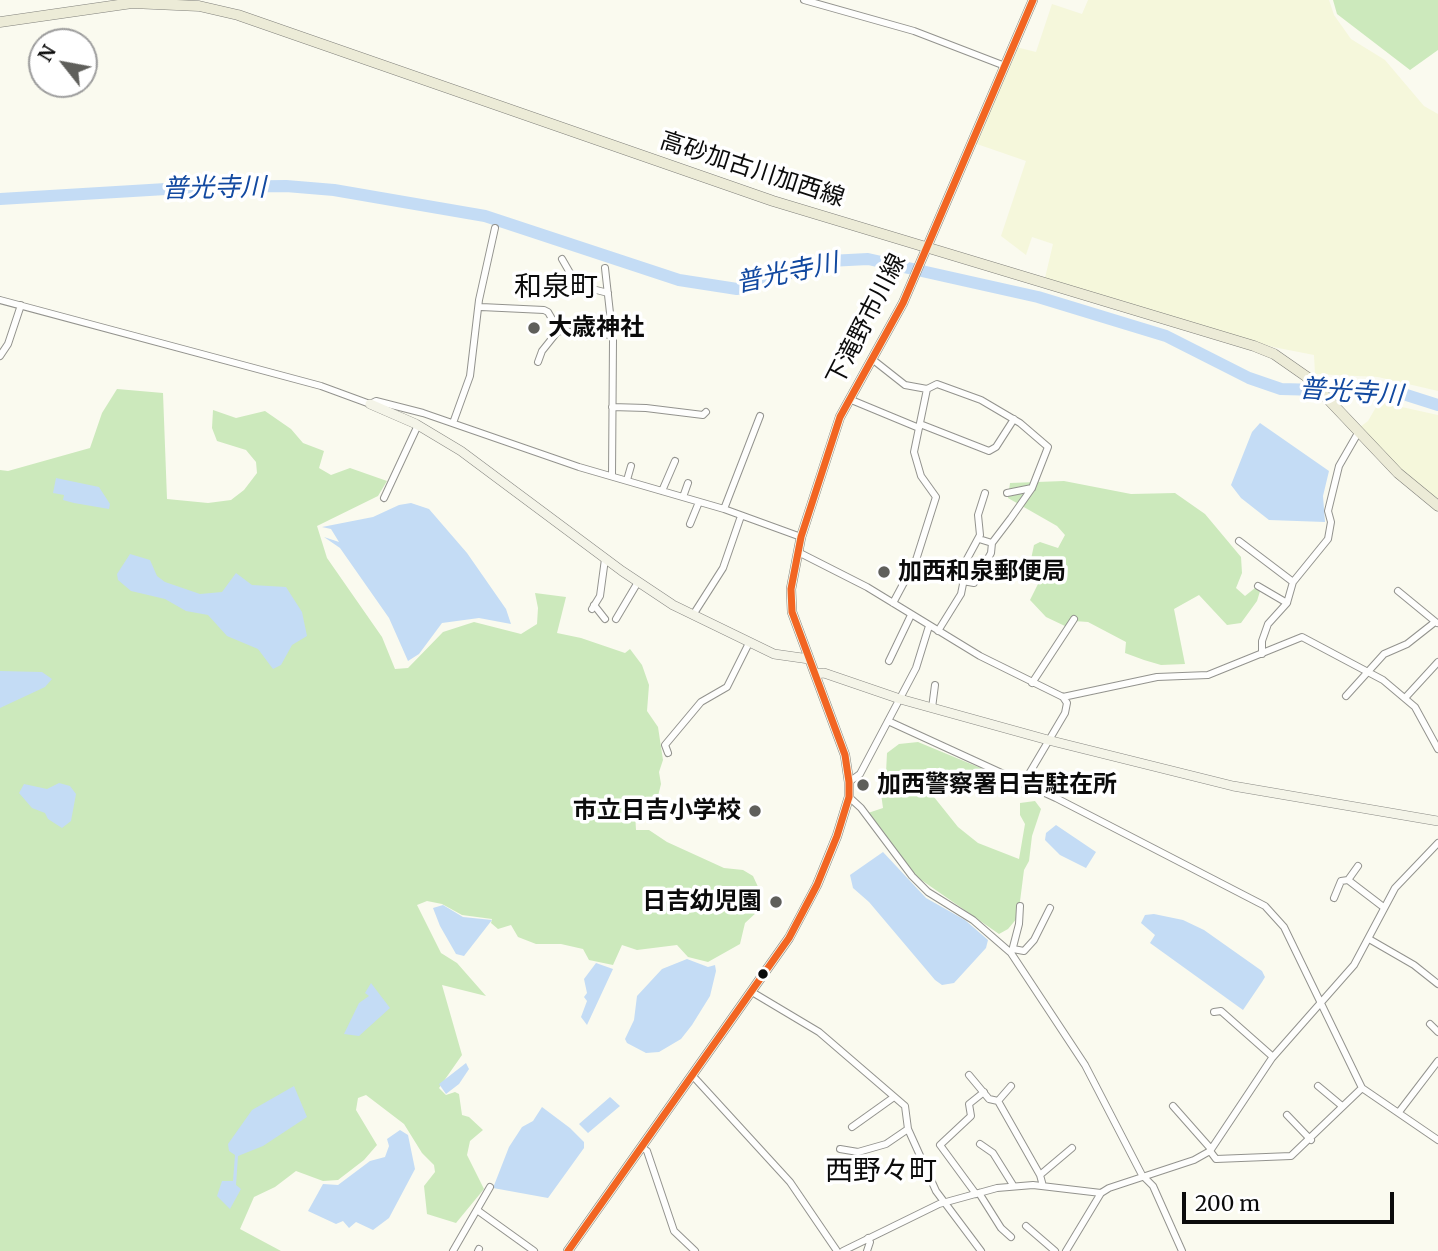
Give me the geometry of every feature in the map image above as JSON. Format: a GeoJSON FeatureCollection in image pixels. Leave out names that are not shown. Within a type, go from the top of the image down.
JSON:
{"type":"FeatureCollection","features":[{"type":"Feature","properties":{"kind":"main road","name":"下滝野市川線"},"geometry":{"type":"LineString","coordinates":[[568,1251],[789,939],[817,885],[849,797],[849,782],[845,755],[792,612],[791,589],[801,537],[831,438],[849,398],[903,303],[1033,0]]}},
{"type":"Feature","properties":{"kind":"main road","name":"高砂加古川加西線"},"geometry":{"type":"LineString","coordinates":[[0,22],[132,3],[199,6],[238,15],[726,186],[1255,346],[1283,359],[1310,381],[1358,433],[1438,506]]}},
{"type":"Feature","properties":{"kind":"main road"},"geometry":{"type":"LineString","coordinates":[[370,404],[417,425],[461,451],[605,559],[693,615],[774,654],[809,659]]}},
{"type":"Feature","properties":{"kind":"main road"},"geometry":{"type":"LineString","coordinates":[[815,674],[824,673],[932,709],[1048,740],[1246,789],[1438,821]]}},
{"type":"Feature","properties":{"kind":"street"},"geometry":{"type":"LineString","coordinates":[[804,0],[914,31],[1005,66]]}},
{"type":"Feature","properties":{"kind":"street"},"geometry":{"type":"LineString","coordinates":[[453,424],[470,376],[481,307],[479,300],[495,228]]}},
{"type":"Feature","properties":{"kind":"street"},"geometry":{"type":"LineString","coordinates":[[562,259],[577,285],[608,293]]}},
{"type":"Feature","properties":{"kind":"street"},"geometry":{"type":"LineString","coordinates":[[605,268],[612,335],[612,476]]}},
{"type":"Feature","properties":{"kind":"street"},"geometry":{"type":"LineString","coordinates":[[0,300],[321,386],[370,404],[376,401],[423,413],[612,476],[724,509],[801,537]]}},
{"type":"Feature","properties":{"kind":"street"},"geometry":{"type":"LineString","coordinates":[[0,356],[8,344],[21,305]]}},
{"type":"Feature","properties":{"kind":"street"},"geometry":{"type":"LineString","coordinates":[[481,307],[548,312],[558,331]]}},
{"type":"Feature","properties":{"kind":"street"},"geometry":{"type":"LineString","coordinates":[[558,331],[612,335]]}},
{"type":"Feature","properties":{"kind":"street"},"geometry":{"type":"LineString","coordinates":[[538,362],[542,351],[558,331]]}},
{"type":"Feature","properties":{"kind":"street"},"geometry":{"type":"LineString","coordinates":[[872,359],[905,385],[927,389],[937,384],[981,400],[1014,419],[1048,447],[1032,488],[992,543],[991,553],[974,583],[962,581]]}},
{"type":"Feature","properties":{"kind":"street"},"geometry":{"type":"LineString","coordinates":[[893,603],[916,560],[936,496],[921,476],[914,452],[927,389]]}},
{"type":"Feature","properties":{"kind":"street"},"geometry":{"type":"LineString","coordinates":[[849,398],[989,451],[996,447],[1014,419]]}},
{"type":"Feature","properties":{"kind":"street"},"geometry":{"type":"LineString","coordinates":[[612,407],[703,415],[706,412]]}},
{"type":"Feature","properties":{"kind":"street"},"geometry":{"type":"LineString","coordinates":[[384,498],[423,413]]}},
{"type":"Feature","properties":{"kind":"street"},"geometry":{"type":"LineString","coordinates":[[724,509],[760,416]]}},
{"type":"Feature","properties":{"kind":"street"},"geometry":{"type":"LineString","coordinates":[[1262,654],[1262,641],[1268,624],[1287,603],[1293,582],[1328,539],[1331,522],[1328,511],[1339,466],[1358,433]]}},
{"type":"Feature","properties":{"kind":"street"},"geometry":{"type":"LineString","coordinates":[[662,491],[676,461]]}},
{"type":"Feature","properties":{"kind":"street"},"geometry":{"type":"LineString","coordinates":[[627,480],[631,466]]}},
{"type":"Feature","properties":{"kind":"street"},"geometry":{"type":"LineString","coordinates":[[683,497],[688,483]]}},
{"type":"Feature","properties":{"kind":"street"},"geometry":{"type":"LineString","coordinates":[[1007,493],[1032,488]]}},
{"type":"Feature","properties":{"kind":"street"},"geometry":{"type":"LineString","coordinates":[[938,631],[961,594],[961,569],[979,539],[978,514],[985,493]]}},
{"type":"Feature","properties":{"kind":"street"},"geometry":{"type":"LineString","coordinates":[[690,524],[699,502]]}},
{"type":"Feature","properties":{"kind":"street"},"geometry":{"type":"LineString","coordinates":[[693,615],[723,568],[741,516]]}},
{"type":"Feature","properties":{"kind":"street"},"geometry":{"type":"LineString","coordinates":[[979,539],[992,543]]}},
{"type":"Feature","properties":{"kind":"street"},"geometry":{"type":"LineString","coordinates":[[1239,541],[1293,582]]}},
{"type":"Feature","properties":{"kind":"street"},"geometry":{"type":"LineString","coordinates":[[798,552],[1032,683],[1063,697],[1067,703],[1065,713],[1024,784]]}},
{"type":"Feature","properties":{"kind":"street"},"geometry":{"type":"LineString","coordinates":[[605,559],[601,568],[601,592],[593,607],[605,619]]}},
{"type":"Feature","properties":{"kind":"street"},"geometry":{"type":"LineString","coordinates":[[617,619],[638,582]]}},
{"type":"Feature","properties":{"kind":"street"},"geometry":{"type":"LineString","coordinates":[[1258,586],[1287,603]]}},
{"type":"Feature","properties":{"kind":"street"},"geometry":{"type":"LineString","coordinates":[[1346,696],[1384,654],[1407,644],[1436,623],[1418,605],[1398,591]]}},
{"type":"Feature","properties":{"kind":"street"},"geometry":{"type":"LineString","coordinates":[[889,661],[911,615]]}},
{"type":"Feature","properties":{"kind":"street"},"geometry":{"type":"LineString","coordinates":[[1032,683],[1074,619]]}},
{"type":"Feature","properties":{"kind":"street"},"geometry":{"type":"LineString","coordinates":[[849,782],[860,774],[916,668],[929,626]]}},
{"type":"Feature","properties":{"kind":"street"},"geometry":{"type":"LineString","coordinates":[[1063,697],[1157,677],[1208,675],[1302,637],[1366,671],[1405,698],[1424,719],[1438,749]]}},
{"type":"Feature","properties":{"kind":"street"},"geometry":{"type":"LineString","coordinates":[[668,753],[665,745],[701,702],[727,687],[749,643]]}},
{"type":"Feature","properties":{"kind":"street"},"geometry":{"type":"LineString","coordinates":[[1405,698],[1438,662]]}},
{"type":"Feature","properties":{"kind":"street"},"geometry":{"type":"LineString","coordinates":[[932,709],[935,685]]}},
{"type":"Feature","properties":{"kind":"street"},"geometry":{"type":"LineString","coordinates":[[888,721],[1024,784],[1265,906],[1284,927],[1363,1087],[1438,1140]]}},
{"type":"Feature","properties":{"kind":"street"},"geometry":{"type":"LineString","coordinates":[[849,797],[928,892],[973,920],[1012,951],[1085,1065],[1142,1175],[1153,1186],[1182,1251]]}},
{"type":"Feature","properties":{"kind":"street"},"geometry":{"type":"LineString","coordinates":[[843,1251],[943,1202],[1013,1185],[1101,1193],[1142,1175],[1194,1160],[1211,1150],[1273,1057],[1339,984],[1369,939],[1382,906],[1395,888],[1438,843]]}},
{"type":"Feature","properties":{"kind":"street"},"geometry":{"type":"LineString","coordinates":[[1348,880],[1358,866]]}},
{"type":"Feature","properties":{"kind":"street"},"geometry":{"type":"LineString","coordinates":[[1334,898],[1341,881],[1348,880],[1382,906]]}},
{"type":"Feature","properties":{"kind":"street"},"geometry":{"type":"LineString","coordinates":[[1012,951],[1020,906]]}},
{"type":"Feature","properties":{"kind":"street"},"geometry":{"type":"LineString","coordinates":[[1012,951],[1024,951],[1034,940],[1050,908]]}},
{"type":"Feature","properties":{"kind":"street"},"geometry":{"type":"LineString","coordinates":[[1369,939],[1414,965],[1438,985]]}},
{"type":"Feature","properties":{"kind":"street"},"geometry":{"type":"LineString","coordinates":[[752,992],[819,1032],[905,1106],[908,1129],[943,1202],[981,1251]]}},
{"type":"Feature","properties":{"kind":"street"},"geometry":{"type":"LineString","coordinates":[[1214,1012],[1221,1011],[1273,1057]]}},
{"type":"Feature","properties":{"kind":"street"},"geometry":{"type":"LineString","coordinates":[[1430,1024],[1438,1032]]}},
{"type":"Feature","properties":{"kind":"street"},"geometry":{"type":"LineString","coordinates":[[1399,1112],[1435,1070],[1438,1061]]}},
{"type":"Feature","properties":{"kind":"street"},"geometry":{"type":"LineString","coordinates":[[692,1075],[790,1182],[836,1251]]}},
{"type":"Feature","properties":{"kind":"street"},"geometry":{"type":"LineString","coordinates":[[969,1075],[989,1099],[998,1101],[1040,1175],[1043,1186]]}},
{"type":"Feature","properties":{"kind":"street"},"geometry":{"type":"LineString","coordinates":[[998,1101],[1011,1086]]}},
{"type":"Feature","properties":{"kind":"street"},"geometry":{"type":"LineString","coordinates":[[1318,1086],[1342,1106]]}},
{"type":"Feature","properties":{"kind":"street"},"geometry":{"type":"LineString","coordinates":[[1173,1106],[1216,1159],[1285,1158],[1299,1152],[1363,1087]]}},
{"type":"Feature","properties":{"kind":"street"},"geometry":{"type":"LineString","coordinates":[[984,1092],[969,1104],[971,1116],[940,1145],[978,1193],[1000,1228],[1011,1237]]}},
{"type":"Feature","properties":{"kind":"street"},"geometry":{"type":"LineString","coordinates":[[852,1127],[894,1097]]}},
{"type":"Feature","properties":{"kind":"street"},"geometry":{"type":"LineString","coordinates":[[1287,1115],[1311,1140]]}},
{"type":"Feature","properties":{"kind":"street"},"geometry":{"type":"LineString","coordinates":[[840,1149],[858,1152],[886,1144],[908,1129]]}},
{"type":"Feature","properties":{"kind":"street"},"geometry":{"type":"LineString","coordinates":[[980,1144],[993,1153],[1013,1185]]}},
{"type":"Feature","properties":{"kind":"street"},"geometry":{"type":"LineString","coordinates":[[642,1147],[647,1151],[674,1231],[695,1251]]}},
{"type":"Feature","properties":{"kind":"street"},"geometry":{"type":"LineString","coordinates":[[1040,1175],[1072,1148]]}},
{"type":"Feature","properties":{"kind":"street"},"geometry":{"type":"LineString","coordinates":[[453,1251],[490,1187]]}},
{"type":"Feature","properties":{"kind":"street"},"geometry":{"type":"LineString","coordinates":[[1066,1251],[1101,1193]]}},
{"type":"Feature","properties":{"kind":"street"},"geometry":{"type":"LineString","coordinates":[[477,1210],[523,1248],[534,1251]]}},
{"type":"Feature","properties":{"kind":"street"},"geometry":{"type":"LineString","coordinates":[[1026,1226],[1055,1251]]}},
{"type":"Feature","properties":{"kind":"street"},"geometry":{"type":"LineString","coordinates":[[867,1251],[870,1242],[868,1238]]}},
{"type":"Feature","properties":{"kind":"green space"},"geometry":{"type":"Polygon","coordinates":[[[1088,0],[1329,0],[1334,15],[1351,39],[1385,60],[1424,106],[1438,114],[1438,391],[1378,377],[1315,374],[1314,355],[1273,347],[1045,278],[1053,244],[1032,237],[1026,255],[1001,236],[1026,161],[974,143],[1016,47],[1036,52],[1052,4],[1082,14],[1088,0]]]}},
{"type":"Feature","properties":{"kind":"green space"},"geometry":{"type":"Polygon","coordinates":[[[1333,0],[1438,0],[1438,50],[1410,70],[1337,14],[1333,0]]]}},
{"type":"Feature","properties":{"kind":"green space"},"geometry":{"type":"Polygon","coordinates":[[[117,389],[163,393],[167,499],[208,503],[231,500],[244,490],[257,473],[256,462],[246,450],[217,441],[212,428],[213,410],[236,418],[265,411],[291,429],[303,443],[324,451],[319,468],[331,475],[350,468],[387,481],[378,496],[317,526],[327,558],[382,637],[395,669],[408,668],[443,632],[474,622],[521,634],[537,624],[535,593],[566,597],[557,633],[625,653],[630,649],[642,665],[649,685],[647,711],[658,727],[663,760],[659,772],[661,784],[658,796],[635,813],[636,830],[649,830],[667,842],[724,868],[743,870],[753,876],[759,889],[758,911],[745,923],[740,944],[708,962],[688,957],[677,945],[637,950],[622,945],[613,965],[589,960],[583,949],[561,944],[536,944],[518,937],[511,925],[498,929],[491,923],[492,919],[462,915],[442,904],[427,901],[417,905],[441,953],[457,963],[486,996],[442,985],[462,1055],[439,1088],[446,1095],[455,1092],[459,1094],[462,1115],[469,1117],[483,1130],[470,1141],[467,1155],[484,1189],[456,1223],[427,1214],[424,1186],[435,1172],[434,1165],[422,1153],[404,1124],[366,1095],[358,1098],[356,1110],[377,1145],[364,1160],[338,1180],[323,1181],[296,1171],[275,1187],[254,1197],[240,1229],[281,1251],[0,1251],[0,470],[8,471],[90,448],[102,413],[117,389]]]}},
{"type":"Feature","properties":{"kind":"green space"},"geometry":{"type":"Polygon","coordinates":[[[1379,402],[1438,415],[1438,501],[1387,458],[1360,427],[1368,421],[1379,402]]]}},
{"type":"Feature","properties":{"kind":"green space"},"geometry":{"type":"Polygon","coordinates":[[[1064,481],[1131,494],[1175,493],[1205,514],[1241,557],[1242,573],[1236,588],[1245,596],[1255,588],[1261,588],[1257,601],[1241,623],[1227,625],[1199,595],[1174,609],[1185,664],[1161,665],[1144,660],[1125,653],[1126,642],[1088,622],[1074,621],[1067,627],[1046,617],[1030,600],[1040,580],[1030,564],[1034,545],[1040,542],[1058,548],[1065,535],[1057,526],[1008,498],[1010,483],[1064,481]]]}},
{"type":"Feature","properties":{"kind":"green space"},"geometry":{"type":"Polygon","coordinates":[[[918,742],[1024,786],[1024,791],[1009,782],[988,781],[941,770],[930,792],[958,827],[978,843],[1019,859],[1025,824],[1020,815],[1020,803],[1035,801],[1041,809],[1032,836],[1029,861],[1024,870],[1018,917],[1008,929],[999,934],[917,877],[868,813],[883,808],[880,786],[886,773],[887,753],[899,744],[918,742]]]}},
{"type":"Feature","properties":{"kind":"water"},"geometry":{"type":"Polygon","coordinates":[[[1260,423],[1329,471],[1323,496],[1325,522],[1269,520],[1241,498],[1231,485],[1252,432],[1260,423]]]}},
{"type":"Feature","properties":{"kind":"water"},"geometry":{"type":"Polygon","coordinates":[[[56,478],[99,487],[110,504],[109,509],[63,500],[64,495],[53,493],[56,478]]]}},
{"type":"Feature","properties":{"kind":"water"},"geometry":{"type":"Polygon","coordinates":[[[411,503],[429,509],[467,553],[506,609],[511,624],[479,618],[442,623],[419,654],[408,661],[389,618],[340,548],[324,537],[339,542],[331,529],[322,527],[373,517],[399,505],[411,503]]]}},
{"type":"Feature","properties":{"kind":"water"},"geometry":{"type":"Polygon","coordinates":[[[130,554],[150,560],[157,576],[165,582],[200,594],[222,592],[236,573],[252,585],[286,587],[302,612],[307,636],[292,645],[281,665],[273,669],[258,649],[227,636],[208,615],[186,611],[165,599],[131,591],[118,580],[117,574],[130,554]]]}},
{"type":"Feature","properties":{"kind":"water"},"geometry":{"type":"Polygon","coordinates":[[[0,671],[42,672],[52,679],[45,687],[0,708],[0,671]]]}},
{"type":"Feature","properties":{"kind":"water"},"geometry":{"type":"Polygon","coordinates":[[[59,783],[70,786],[76,794],[71,821],[62,828],[48,819],[45,813],[32,808],[19,793],[24,784],[47,789],[59,783]]]}},
{"type":"Feature","properties":{"kind":"water"},"geometry":{"type":"Polygon","coordinates":[[[1056,825],[1096,852],[1086,868],[1060,855],[1045,840],[1046,833],[1056,825]]]}},
{"type":"Feature","properties":{"kind":"water"},"geometry":{"type":"Polygon","coordinates":[[[883,852],[926,898],[965,920],[988,940],[986,948],[954,983],[942,985],[935,980],[869,902],[853,888],[850,875],[883,852]]]}},
{"type":"Feature","properties":{"kind":"water"},"geometry":{"type":"Polygon","coordinates":[[[443,905],[463,917],[492,920],[464,956],[456,954],[440,926],[433,908],[443,905]]]}},
{"type":"Feature","properties":{"kind":"water"},"geometry":{"type":"Polygon","coordinates":[[[1154,914],[1183,920],[1204,930],[1262,971],[1265,977],[1243,1010],[1150,943],[1155,935],[1141,923],[1145,915],[1154,914]]]}},
{"type":"Feature","properties":{"kind":"water"},"geometry":{"type":"Polygon","coordinates":[[[687,959],[708,967],[715,965],[716,971],[710,996],[692,1025],[681,1039],[659,1052],[646,1053],[627,1043],[625,1039],[634,1020],[637,996],[662,969],[687,959]]]}},
{"type":"Feature","properties":{"kind":"water"},"geometry":{"type":"Polygon","coordinates":[[[596,963],[613,969],[587,1025],[581,1017],[587,1001],[584,997],[587,993],[584,979],[596,963]]]}},
{"type":"Feature","properties":{"kind":"water"},"geometry":{"type":"Polygon","coordinates":[[[371,983],[390,1008],[359,1036],[344,1034],[359,1003],[369,996],[365,993],[371,983]]]}},
{"type":"Feature","properties":{"kind":"water"},"geometry":{"type":"Polygon","coordinates":[[[466,1063],[469,1069],[459,1084],[446,1094],[439,1084],[466,1063]]]}},
{"type":"Feature","properties":{"kind":"water"},"geometry":{"type":"Polygon","coordinates":[[[294,1086],[307,1117],[263,1146],[238,1156],[236,1185],[241,1189],[230,1209],[217,1196],[222,1181],[233,1181],[235,1155],[229,1151],[228,1144],[252,1110],[294,1086]]]}},
{"type":"Feature","properties":{"kind":"water"},"geometry":{"type":"Polygon","coordinates":[[[610,1097],[620,1106],[588,1133],[579,1124],[610,1097]]]}},
{"type":"Feature","properties":{"kind":"water"},"geometry":{"type":"Polygon","coordinates":[[[542,1107],[570,1128],[584,1142],[584,1148],[548,1198],[493,1188],[509,1147],[522,1127],[533,1121],[542,1107]]]}},
{"type":"Feature","properties":{"kind":"water"},"geometry":{"type":"Polygon","coordinates":[[[400,1130],[408,1135],[415,1169],[389,1218],[373,1230],[356,1222],[349,1228],[343,1221],[336,1224],[308,1211],[323,1184],[338,1185],[370,1161],[385,1157],[389,1146],[387,1139],[400,1130]]]}},
{"type":"Feature","properties":{"kind":"waterway","name":"普光寺川"},"geometry":{"type":"LineString","coordinates":[[0,199],[199,187],[286,186],[334,190],[485,216],[679,280],[737,289],[829,261],[868,259],[1038,297],[1166,336],[1249,378],[1281,389],[1397,392],[1438,405]]}},
{"type":"Feature","properties":{"kind":"transit line"},"geometry":{"type":"LineString","coordinates":[[568,1251],[789,938],[817,885],[837,836],[849,797],[849,782],[845,755],[792,612],[791,589],[801,537],[840,417],[903,303],[1033,0]]}},
{"type":"Feature","properties":{"kind":"place","name":"大歳神社"},"geometry":{"type":"Point","coordinates":[534,328]}},
{"type":"Feature","properties":{"kind":"place","name":"加西和泉郵便局"},"geometry":{"type":"Point","coordinates":[884,572]}},
{"type":"Feature","properties":{"kind":"place","name":"加西警察署日吉駐在所"},"geometry":{"type":"Point","coordinates":[863,785]}},
{"type":"Feature","properties":{"kind":"place","name":"市立日吉小学校"},"geometry":{"type":"Point","coordinates":[755,811]}},
{"type":"Feature","properties":{"kind":"place","name":"日吉幼児園"},"geometry":{"type":"Point","coordinates":[776,902]}},
{"type":"Feature","properties":{"kind":"district","name":"和泉町"},"geometry":{"type":"Point","coordinates":[556,288]}},
{"type":"Feature","properties":{"kind":"district","name":"西野々町"},"geometry":{"type":"Point","coordinates":[881,1172]}}]}
